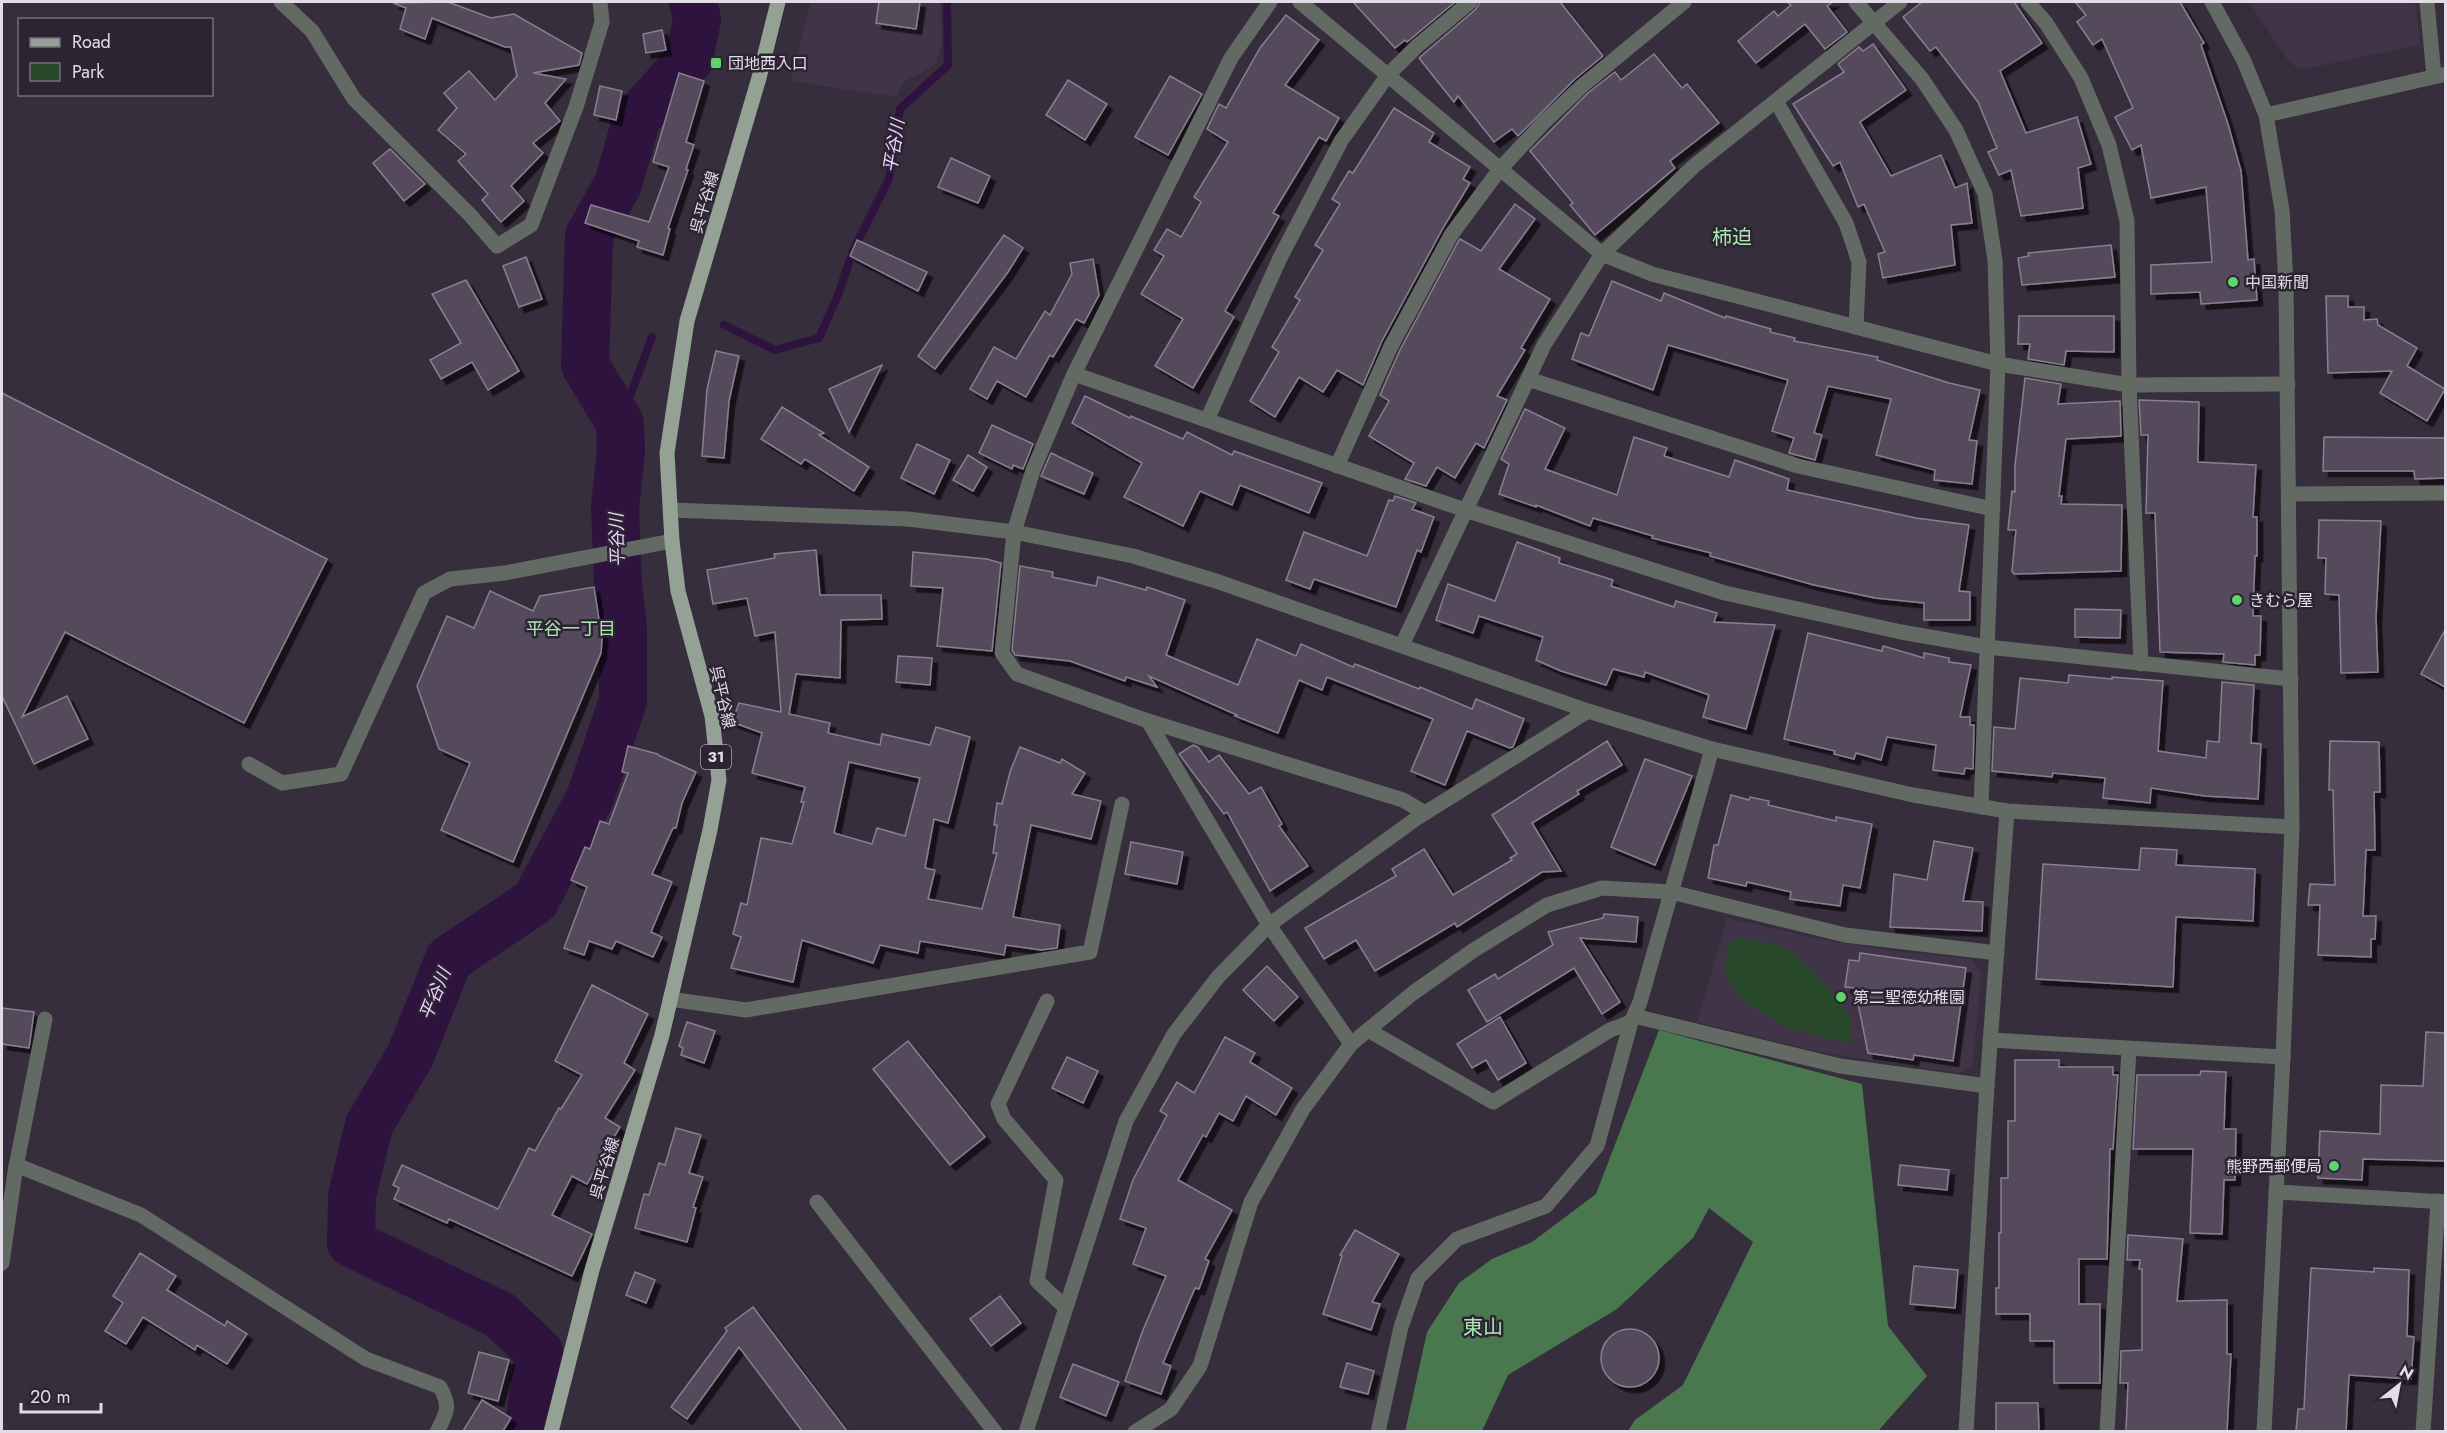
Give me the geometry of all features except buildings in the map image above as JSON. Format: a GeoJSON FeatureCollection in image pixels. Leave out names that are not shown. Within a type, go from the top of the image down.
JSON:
{"type":"FeatureCollection","features":[{"type":"Feature","properties":{"kind":"main road","name":"呉平谷線"},"geometry":{"type":"LineString","coordinates":[[551,1431],[592,1270],[662,1035],[710,830],[719,780],[712,716],[678,591],[672,541],[667,453],[687,321],[759,78],[778,2]]}},
{"type":"Feature","properties":{"kind":"street"},"geometry":{"type":"LineString","coordinates":[[280,2],[312,31],[354,99],[471,216],[496,246],[531,225],[576,107],[602,22],[600,2]]}},
{"type":"Feature","properties":{"kind":"street"},"geometry":{"type":"LineString","coordinates":[[1270,2],[1231,58],[1074,374],[1033,470],[1014,532],[1002,653],[1017,674],[1148,721],[1403,800],[1425,813]]}},
{"type":"Feature","properties":{"kind":"street"},"geometry":{"type":"LineString","coordinates":[[1300,2],[1602,254],[1652,274],[1998,364],[2129,386],[2288,384]]}},
{"type":"Feature","properties":{"kind":"street"},"geometry":{"type":"LineString","coordinates":[[1207,420],[1280,258],[1341,141],[1388,75],[1417,46],[1470,2]]}},
{"type":"Feature","properties":{"kind":"street"},"geometry":{"type":"LineString","coordinates":[[1337,465],[1391,346],[1451,235],[1500,169],[1582,86],[1684,2]]}},
{"type":"Feature","properties":{"kind":"street"},"geometry":{"type":"LineString","coordinates":[[1856,2],[1922,79],[1956,129],[1984,194],[1995,260],[1998,364],[1981,807]]}},
{"type":"Feature","properties":{"kind":"street"},"geometry":{"type":"LineString","coordinates":[[1402,645],[1544,345],[1602,254],[1694,166],[1900,2]]}},
{"type":"Feature","properties":{"kind":"street"},"geometry":{"type":"LineString","coordinates":[[2028,2],[2046,22],[2081,78],[2109,145],[2127,221],[2129,386],[2141,664]]}},
{"type":"Feature","properties":{"kind":"street"},"geometry":{"type":"LineString","coordinates":[[2212,2],[2244,61],[2266,116],[2282,210],[2288,384],[2292,827],[2264,1431]]}},
{"type":"Feature","properties":{"kind":"street"},"geometry":{"type":"LineString","coordinates":[[2266,116],[2440,75],[2427,2]]}},
{"type":"Feature","properties":{"kind":"street"},"geometry":{"type":"LineString","coordinates":[[1776,101],[1846,223],[1859,262],[1856,327]]}},
{"type":"Feature","properties":{"kind":"street"},"geometry":{"type":"LineString","coordinates":[[1074,374],[1466,510],[1725,593],[1901,632],[1987,647],[2291,679]]}},
{"type":"Feature","properties":{"kind":"street"},"geometry":{"type":"LineString","coordinates":[[1528,379],[1798,466],[1993,509]]}},
{"type":"Feature","properties":{"kind":"street"},"geometry":{"type":"LineString","coordinates":[[2289,494],[2445,493]]}},
{"type":"Feature","properties":{"kind":"street"},"geometry":{"type":"LineString","coordinates":[[671,510],[908,519],[1014,532],[1133,556],[1216,581],[1588,711],[1712,749],[1913,795],[2007,811],[2292,827]]}},
{"type":"Feature","properties":{"kind":"street"},"geometry":{"type":"LineString","coordinates":[[249,764],[282,783],[341,774],[424,593],[450,579],[506,573],[672,541]]}},
{"type":"Feature","properties":{"kind":"street"},"geometry":{"type":"LineString","coordinates":[[1029,1431],[1065,1307],[1126,1121],[1174,1034],[1218,977],[1269,925],[1425,813],[1588,711]]}},
{"type":"Feature","properties":{"kind":"street"},"geometry":{"type":"LineString","coordinates":[[1148,721],[1269,925],[1351,1044]]}},
{"type":"Feature","properties":{"kind":"street"},"geometry":{"type":"LineString","coordinates":[[1378,1431],[1401,1327],[1418,1278],[1457,1239],[1546,1206],[1598,1146],[1632,1019],[1640,1002],[1712,749]]}},
{"type":"Feature","properties":{"kind":"street"},"geometry":{"type":"LineString","coordinates":[[670,999],[746,1010],[1090,952],[1122,804]]}},
{"type":"Feature","properties":{"kind":"street"},"geometry":{"type":"LineString","coordinates":[[1966,1431],[1990,1040],[2007,811]]}},
{"type":"Feature","properties":{"kind":"street"},"geometry":{"type":"LineString","coordinates":[[1135,1431],[1172,1409],[1200,1366],[1251,1202],[1303,1109],[1351,1044],[1413,993],[1465,956],[1547,905],[1602,888],[1671,892],[1845,935],[1996,953]]}},
{"type":"Feature","properties":{"kind":"street"},"geometry":{"type":"LineString","coordinates":[[1047,1000],[998,1104],[1004,1119],[1056,1180],[1037,1281],[1065,1307]]}},
{"type":"Feature","properties":{"kind":"street"},"geometry":{"type":"LineString","coordinates":[[2,1263],[16,1165],[45,1019]]}},
{"type":"Feature","properties":{"kind":"street"},"geometry":{"type":"LineString","coordinates":[[1368,1030],[1493,1102],[1610,1030],[1632,1019],[1840,1066],[1987,1086]]}},
{"type":"Feature","properties":{"kind":"street"},"geometry":{"type":"LineString","coordinates":[[1990,1040],[2283,1058]]}},
{"type":"Feature","properties":{"kind":"street"},"geometry":{"type":"LineString","coordinates":[[2107,1431],[2129,1048]]}},
{"type":"Feature","properties":{"kind":"street"},"geometry":{"type":"LineString","coordinates":[[16,1165],[141,1215],[366,1359],[440,1387],[447,1400],[447,1413],[437,1431]]}},
{"type":"Feature","properties":{"kind":"street"},"geometry":{"type":"LineString","coordinates":[[2276,1192],[2442,1202],[2423,1431]]}},
{"type":"Feature","properties":{"kind":"street"},"geometry":{"type":"LineString","coordinates":[[817,1202],[994,1431]]}},
{"type":"Feature","properties":{"kind":"shaded area"},"geometry":{"type":"Polygon","coordinates":[[[811,2],[940,2],[942,43],[936,64],[904,82],[896,97],[790,81],[811,2]]]}},
{"type":"Feature","properties":{"kind":"shaded area"},"geometry":{"type":"Polygon","coordinates":[[[2249,2],[2415,2],[2420,45],[2300,70],[2289,62],[2249,2]]]}},
{"type":"Feature","properties":{"kind":"shaded area","name":"第二聖徳幼稚園"},"geometry":{"type":"Polygon","coordinates":[[[1727,918],[1825,940],[1900,952],[1972,959],[1981,973],[1973,1065],[1960,1073],[1881,1062],[1810,1050],[1697,1022],[1727,918]]]}},
{"type":"Feature","properties":{"kind":"green space"},"geometry":{"type":"Polygon","coordinates":[[[1734,938],[1779,946],[1804,962],[1851,1016],[1850,1044],[1787,1027],[1747,1004],[1726,978],[1725,955],[1734,938]]]}},
{"type":"Feature","properties":{"kind":"green space"},"geometry":{"type":"Polygon","coordinates":[[[1659,1030],[1862,1084],[1888,1326],[1927,1376],[1878,1431],[1628,1431],[1635,1420],[1683,1385],[1753,1242],[1709,1208],[1693,1238],[1617,1309],[1508,1375],[1482,1431],[1405,1432],[1427,1332],[1459,1283],[1492,1259],[1532,1242],[1596,1194],[1659,1030]]]}},
{"type":"Feature","properties":{"kind":"waterway","name":"平谷川"},"geometry":{"type":"LineString","coordinates":[[525,1432],[529,1425],[539,1352],[500,1315],[351,1243],[352,1196],[369,1125],[410,1056],[449,959],[535,901],[590,798],[623,701],[623,631],[618,584],[615,507],[621,451],[620,423],[585,365],[589,236],[618,184],[637,118],[689,60],[697,19],[693,2]]}},
{"type":"Feature","properties":{"kind":"waterway","name":"平谷川"},"geometry":{"type":"LineString","coordinates":[[724,325],[775,350],[819,338],[838,295],[853,251],[889,179],[900,109],[948,65],[947,2]]}},
{"type":"Feature","properties":{"kind":"waterway","name":"平谷川"},"geometry":{"type":"LineString","coordinates":[[620,423],[652,337]]}},
{"type":"Feature","properties":{"kind":"place","name":"団地西入口"},"geometry":{"type":"Point","coordinates":[716,63]}},
{"type":"Feature","properties":{"kind":"place","name":"中国新聞"},"geometry":{"type":"Point","coordinates":[2233,282]}},
{"type":"Feature","properties":{"kind":"place","name":"きむら屋"},"geometry":{"type":"Point","coordinates":[2237,600]}},
{"type":"Feature","properties":{"kind":"place","name":"第二聖徳幼稚園"},"geometry":{"type":"Point","coordinates":[1841,997]}},
{"type":"Feature","properties":{"kind":"place","name":"熊野西郵便局"},"geometry":{"type":"Point","coordinates":[2334,1166]}},
{"type":"Feature","properties":{"kind":"district","name":"柿迫"},"geometry":{"type":"Point","coordinates":[1732,237]}},
{"type":"Feature","properties":{"kind":"district","name":"平谷一丁目"},"geometry":{"type":"Point","coordinates":[571,629]}},
{"type":"Feature","properties":{"kind":"district","name":"東山"},"geometry":{"type":"Point","coordinates":[1483,1327]}}]}
